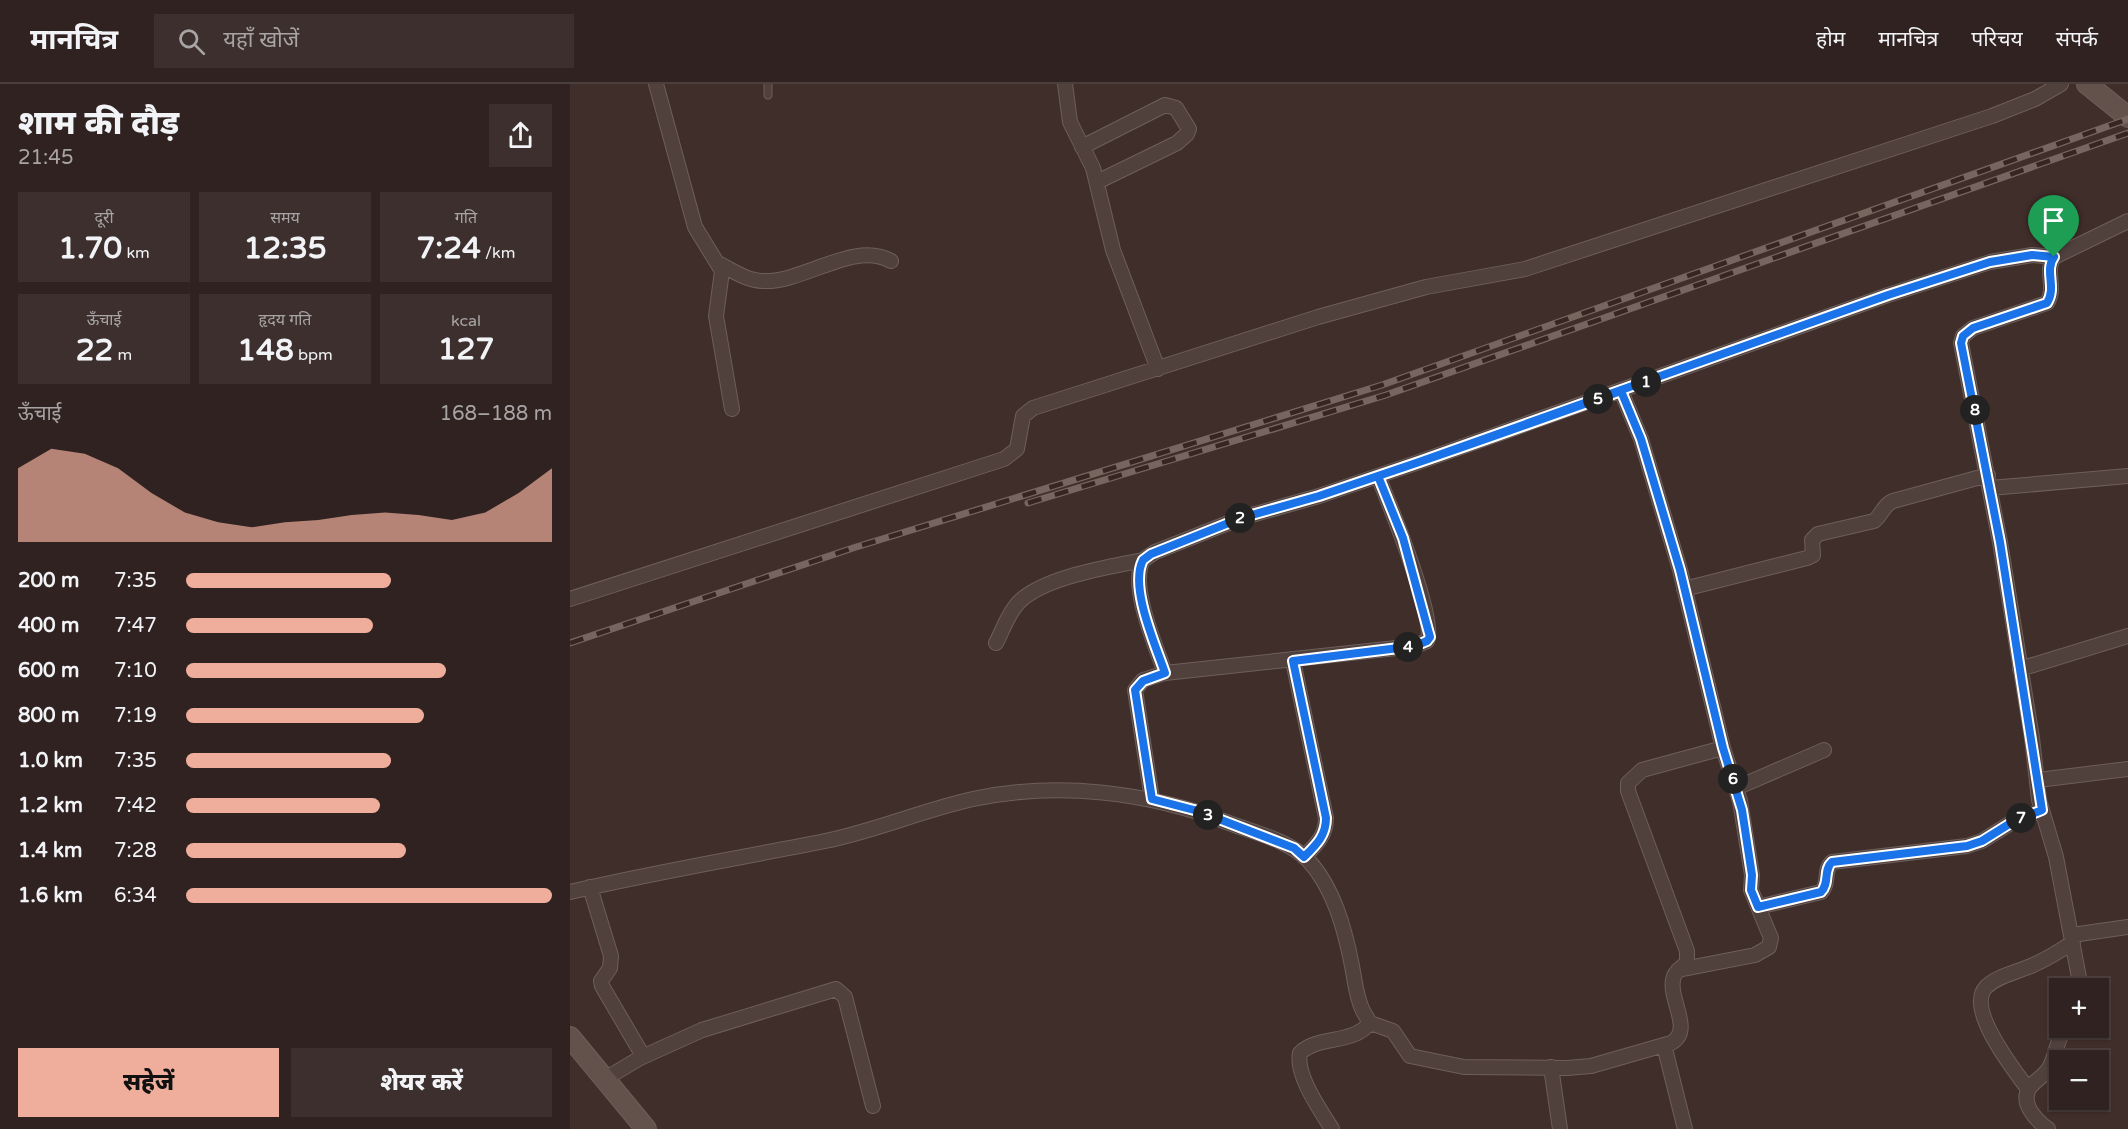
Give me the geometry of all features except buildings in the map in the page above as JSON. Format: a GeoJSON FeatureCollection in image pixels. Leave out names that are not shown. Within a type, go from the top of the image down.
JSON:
{"type":"FeatureCollection","features":[{"type":"Feature","properties":{"kind":"street"},"geometry":{"type":"LineString","coordinates":[[656,84],[695,227],[720,264],[722,280],[716,316],[732,409]]}},
{"type":"Feature","properties":{"kind":"street"},"geometry":{"type":"LineString","coordinates":[[1065,84],[1070,122],[1097,182],[1113,250],[1158,369]]}},
{"type":"Feature","properties":{"kind":"street"},"geometry":{"type":"LineString","coordinates":[[570,599],[1004,459],[1017,449],[1023,416],[1033,408],[1318,317],[1426,287],[1525,269],[1992,116],[2035,99],[2061,84]]}},
{"type":"Feature","properties":{"kind":"street"},"geometry":{"type":"LineString","coordinates":[[2087,84],[2128,117]]}},
{"type":"Feature","properties":{"kind":"street"},"geometry":{"type":"LineString","coordinates":[[1082,147],[1165,105],[1176,108],[1189,129],[1177,143],[1097,182]]}},
{"type":"Feature","properties":{"kind":"street"},"geometry":{"type":"LineString","coordinates":[[2079,978],[2056,857],[2042,810],[1989,481],[1961,343],[1963,336],[1973,328],[2047,303],[2052,292],[2050,263],[2054,257],[2128,220]]}},
{"type":"Feature","properties":{"kind":"street"},"geometry":{"type":"LineString","coordinates":[[720,264],[760,282],[786,278],[864,254],[881,255],[891,261]]}},
{"type":"Feature","properties":{"kind":"street"},"geometry":{"type":"LineString","coordinates":[[996,643],[1010,615],[1026,596],[1081,574],[1143,560],[1155,552],[1241,518],[1378,476],[1888,295],[1990,262],[2032,255],[2054,257]]}},
{"type":"Feature","properties":{"kind":"street"},"geometry":{"type":"LineString","coordinates":[[1621,391],[1641,439],[1684,589],[1723,748],[1736,788],[1750,862],[1751,890],[1771,938],[1766,951],[1755,955],[1678,970]]}},
{"type":"Feature","properties":{"kind":"street"},"geometry":{"type":"LineString","coordinates":[[1152,799],[1135,690],[1143,681],[1165,673],[1293,661],[1415,646],[1427,641],[1430,637],[1403,538],[1378,476]]}},
{"type":"Feature","properties":{"kind":"street"},"geometry":{"type":"LineString","coordinates":[[1684,589],[1807,558],[1812,555],[1812,540],[1818,534],[1874,521],[1881,515],[1886,505],[1893,501],[1989,481],[2128,476]]}},
{"type":"Feature","properties":{"kind":"street"},"geometry":{"type":"LineString","coordinates":[[1143,560],[1139,576],[1141,593],[1165,673]]}},
{"type":"Feature","properties":{"kind":"street"},"geometry":{"type":"LineString","coordinates":[[2020,669],[2128,636]]}},
{"type":"Feature","properties":{"kind":"street"},"geometry":{"type":"LineString","coordinates":[[1293,661],[1326,818],[1326,830],[1322,838],[1304,857]]}},
{"type":"Feature","properties":{"kind":"street"},"geometry":{"type":"LineString","coordinates":[[570,892],[697,863],[828,840],[926,811],[1005,793],[1105,792],[1152,799],[1198,811],[1294,848],[1304,857],[1322,879],[1340,916],[1360,1005],[1370,1023],[1393,1031],[1405,1051],[1416,1058],[1464,1067],[1591,1066],[1677,1040],[1681,1030],[1673,988],[1678,970],[1687,962],[1687,951],[1628,790],[1628,783],[1642,770],[1723,748]]}},
{"type":"Feature","properties":{"kind":"street"},"geometry":{"type":"LineString","coordinates":[[1736,788],[1824,750]]}},
{"type":"Feature","properties":{"kind":"street"},"geometry":{"type":"LineString","coordinates":[[2038,780],[2128,769]]}},
{"type":"Feature","properties":{"kind":"street"},"geometry":{"type":"LineString","coordinates":[[1758,907],[1821,892],[1826,884],[1827,870],[1832,862],[1967,846],[1982,841],[2014,821],[2042,810]]}},
{"type":"Feature","properties":{"kind":"street"},"geometry":{"type":"LineString","coordinates":[[590,887],[612,964],[601,981],[602,986],[643,1056]]}},
{"type":"Feature","properties":{"kind":"street"},"geometry":{"type":"LineString","coordinates":[[2028,1089],[1989,1030],[1981,1000],[1983,991],[1993,982],[2031,966],[2073,939],[2128,927]]}},
{"type":"Feature","properties":{"kind":"street"},"geometry":{"type":"LineString","coordinates":[[605,1079],[643,1056],[702,1030],[836,989],[845,998],[873,1106]]}},
{"type":"Feature","properties":{"kind":"street"},"geometry":{"type":"LineString","coordinates":[[1332,1129],[1306,1083],[1300,1053],[1310,1047],[1360,1032],[1370,1023]]}},
{"type":"Feature","properties":{"kind":"street"},"geometry":{"type":"LineString","coordinates":[[570,1037],[646,1129]]}},
{"type":"Feature","properties":{"kind":"street"},"geometry":{"type":"LineString","coordinates":[[2048,1129],[2030,1110],[2026,1095],[2028,1089],[2049,1069],[2059,1038]]}},
{"type":"Feature","properties":{"kind":"street"},"geometry":{"type":"LineString","coordinates":[[1664,1045],[1685,1129]]}},
{"type":"Feature","properties":{"kind":"street"},"geometry":{"type":"LineString","coordinates":[[1551,1067],[1560,1129]]}},
{"type":"Feature","properties":{"kind":"lane"},"geometry":{"type":"LineString","coordinates":[[768,84],[768,95]]}},
{"type":"Feature","properties":{"kind":"railway"},"geometry":{"type":"LineString","coordinates":[[570,643],[853,548],[1382,385],[2128,119]]}},
{"type":"Feature","properties":{"kind":"railway"},"geometry":{"type":"LineString","coordinates":[[1028,503],[1386,395],[2128,133]]}},
{"type":"Feature","properties":{"kind":"route"},"geometry":{"type":"LineString","coordinates":[[2054,257],[2032,255],[1990,262],[1888,295],[1419,462],[1319,496],[1241,518],[1151,554],[1143,560],[1139,576],[1146,618],[1165,673],[1143,681],[1135,690],[1152,799],[1198,811],[1294,848],[1304,857],[1322,838],[1326,830],[1326,818],[1293,661],[1415,646],[1423,644],[1430,637],[1403,538],[1378,476],[1419,462],[1621,391],[1641,439],[1680,570],[1723,748],[1742,810],[1752,875],[1751,890],[1758,907],[1815,896],[1824,889],[1829,864],[1836,860],[1967,846],[1982,841],[2014,821],[2042,810],[2000,542],[1961,343],[1963,336],[1973,328],[2047,303],[2052,292],[2050,263],[2054,257]]}}]}
